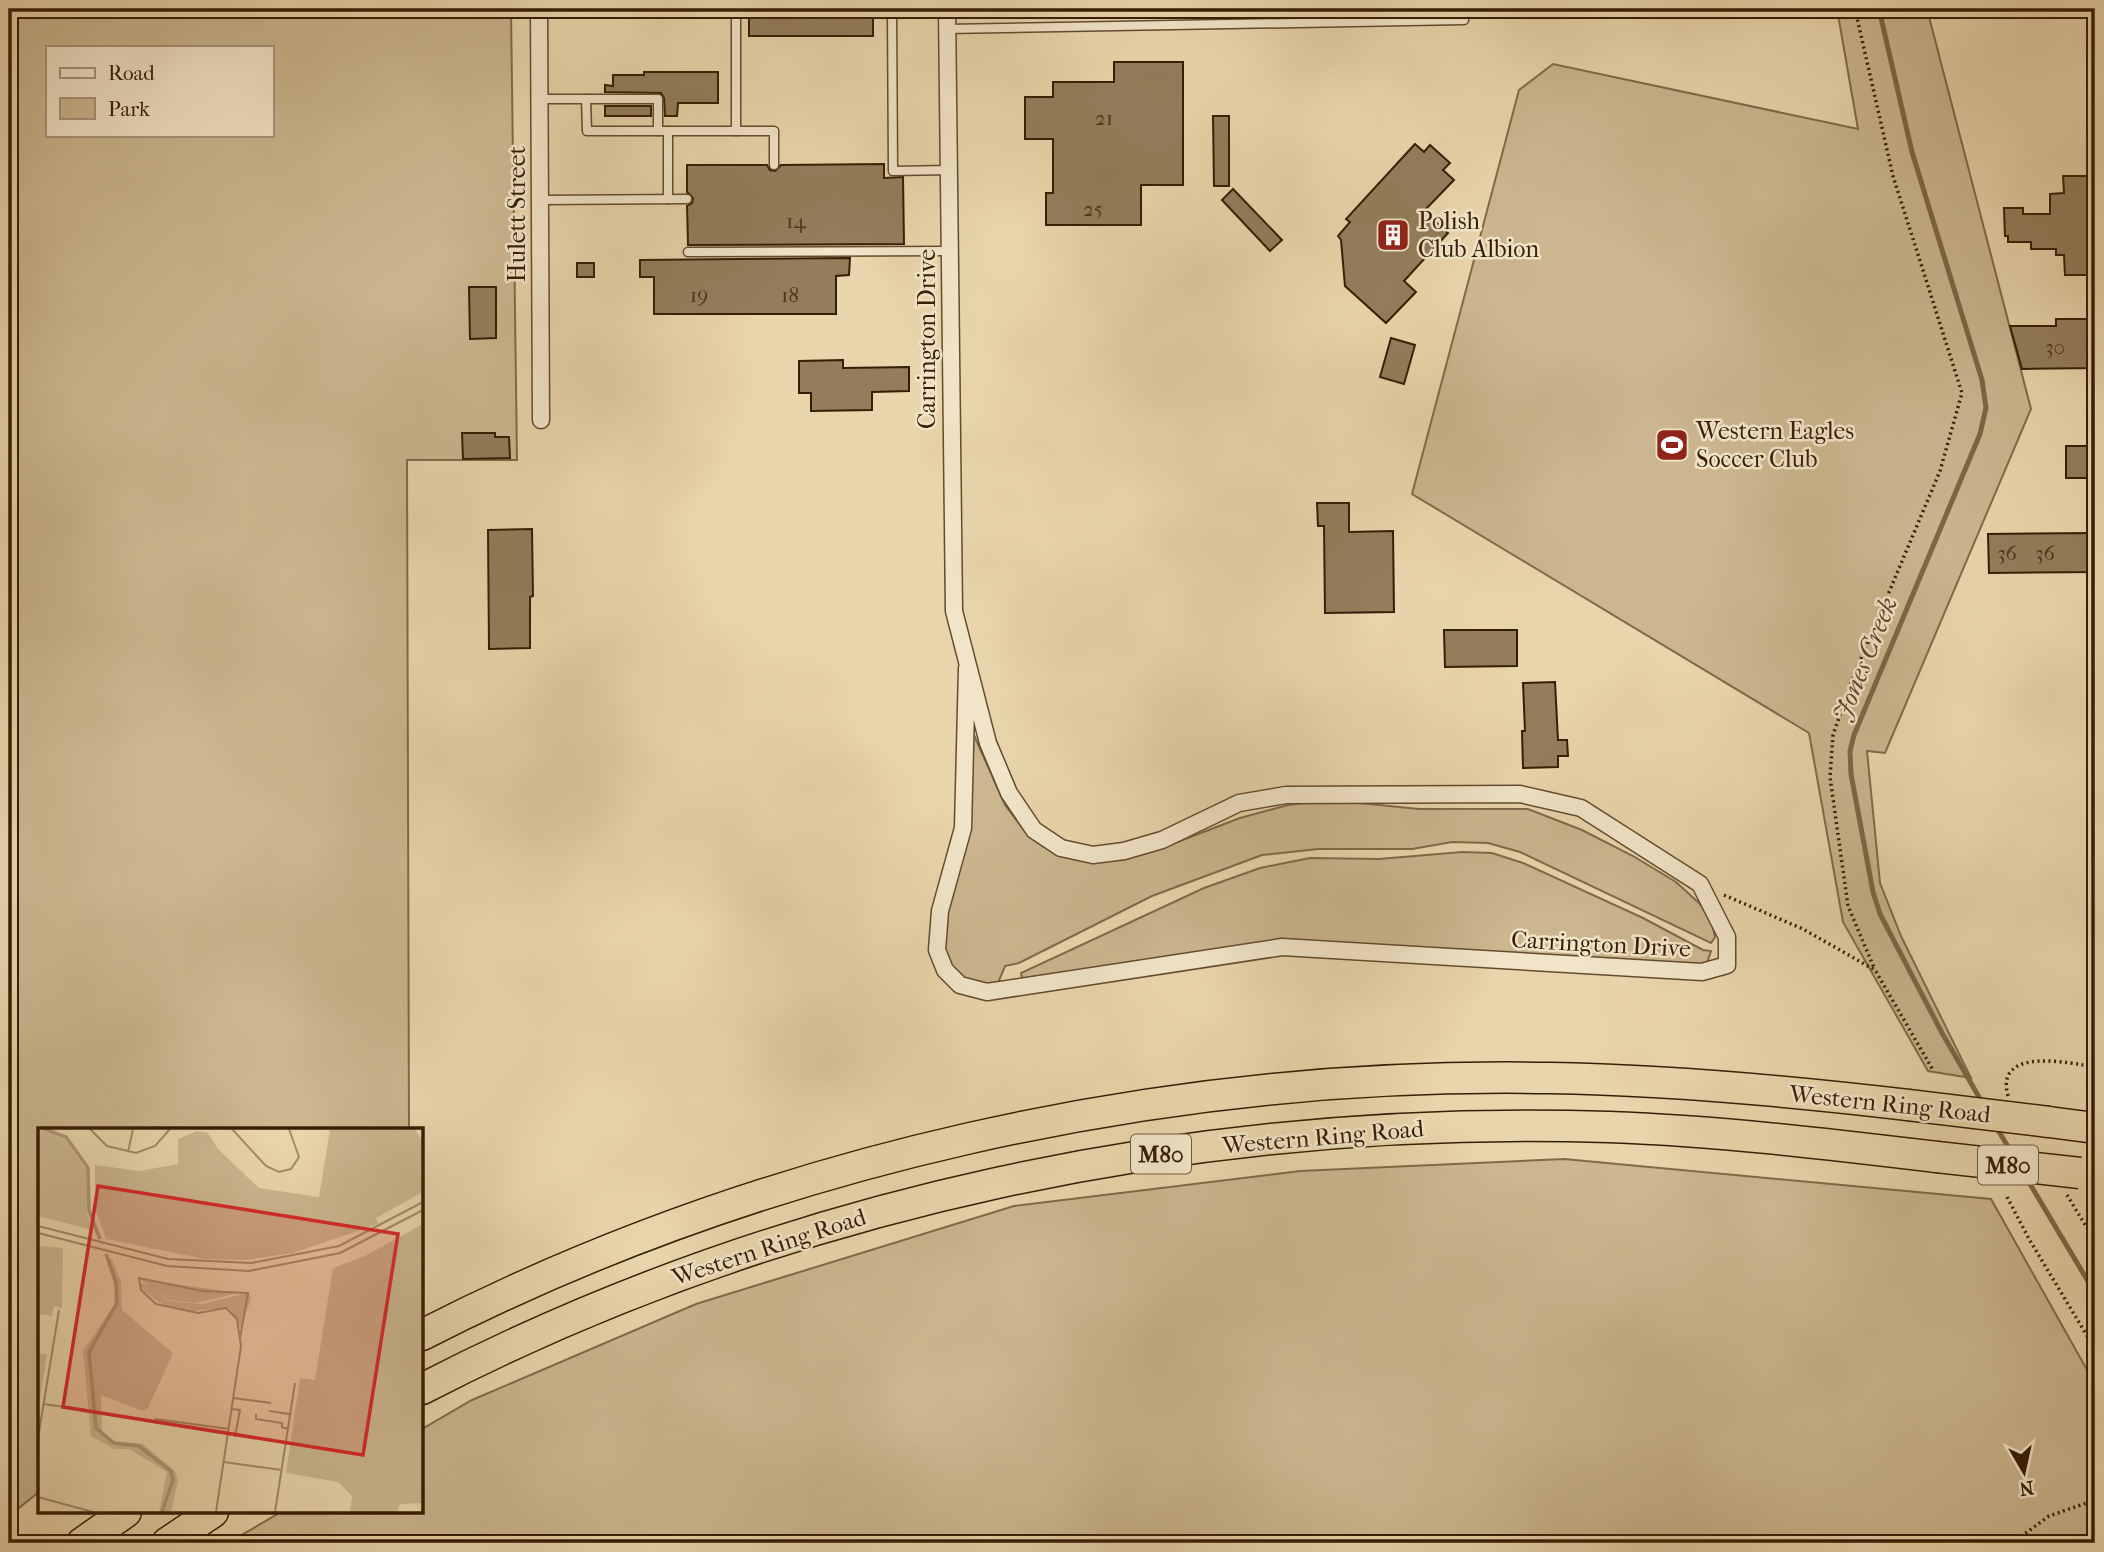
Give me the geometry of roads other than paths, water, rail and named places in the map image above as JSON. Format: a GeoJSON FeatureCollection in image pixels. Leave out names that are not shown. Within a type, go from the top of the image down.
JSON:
{"type":"FeatureCollection","features":[{"type":"Feature","properties":{"kind":"highway","name":"Western Ring Road"},"geometry":{"type":"LineString","coordinates":[[424,1334],[575,1264],[718,1210],[810,1180],[952,1142],[1051,1121],[1190,1100],[1336,1084],[1547,1077],[1693,1084],[1908,1105],[2095,1128]]}},
{"type":"Feature","properties":{"kind":"highway","name":"Western Ring Road"},"geometry":{"type":"LineString","coordinates":[[424,1388],[567,1319],[692,1270],[840,1223],[975,1188],[1128,1159],[1263,1140],[1408,1129],[1549,1126],[1716,1133],[2088,1174]]}},
{"type":"Feature","properties":{"kind":"highway"},"geometry":{"type":"LineString","coordinates":[[82,1543],[123,1514]]}},
{"type":"Feature","properties":{"kind":"highway"},"geometry":{"type":"LineString","coordinates":[[167,1543],[210,1514]]}},
{"type":"Feature","properties":{"kind":"street","name":"Hulett Street"},"geometry":{"type":"LineString","coordinates":[[539,9],[541,420]]}},
{"type":"Feature","properties":{"kind":"street","name":"Carrington Drive"},"geometry":{"type":"LineString","coordinates":[[947,9],[954,611],[988,743],[1009,793],[1034,830],[1061,848],[1093,855],[1124,851],[1162,840],[1239,803],[1286,795],[1520,794],[1581,808],[1700,884],[1727,937],[1727,965],[1702,972],[1282,947],[987,992],[960,985],[945,970],[937,950],[940,911],[963,828],[967,668]]}},
{"type":"Feature","properties":{"kind":"lane"},"geometry":{"type":"LineString","coordinates":[[736,9],[736,131]]}},
{"type":"Feature","properties":{"kind":"lane"},"geometry":{"type":"LineString","coordinates":[[892,9],[893,170],[949,170]]}},
{"type":"Feature","properties":{"kind":"lane"},"geometry":{"type":"LineString","coordinates":[[947,29],[1464,20]]}},
{"type":"Feature","properties":{"kind":"lane"},"geometry":{"type":"LineString","coordinates":[[540,99],[658,99],[658,131]]}},
{"type":"Feature","properties":{"kind":"lane"},"geometry":{"type":"LineString","coordinates":[[586,99],[586,131],[774,131],[774,165]]}},
{"type":"Feature","properties":{"kind":"lane"},"geometry":{"type":"LineString","coordinates":[[668,131],[668,199]]}},
{"type":"Feature","properties":{"kind":"lane"},"geometry":{"type":"LineString","coordinates":[[540,200],[687,199]]}},
{"type":"Feature","properties":{"kind":"lane"},"geometry":{"type":"LineString","coordinates":[[688,252],[950,251]]}},
{"type":"Feature","properties":{"kind":"waterway","name":"Jones Creek"},"geometry":{"type":"LineString","coordinates":[[1879,9],[1912,152],[1982,380],[1986,408],[1980,434],[1854,735],[1850,751],[1851,774],[1873,892],[1880,914],[1942,1033],[1983,1104]]}},
{"type":"Feature","properties":{"kind":"waterway","name":"Jones Creek"},"geometry":{"type":"LineString","coordinates":[[1995,1125],[2013,1155]]}},
{"type":"Feature","properties":{"kind":"waterway","name":"Jones Creek"},"geometry":{"type":"LineString","coordinates":[[2027,1179],[2095,1293]]}},
{"type":"Feature","properties":{"kind":"place","name":"Polish Club Albion"},"geometry":{"type":"Point","coordinates":[1393,235]}},
{"type":"Feature","properties":{"kind":"place","name":"Western Eagles Soccer Club"},"geometry":{"type":"Point","coordinates":[1672,445]}}]}
